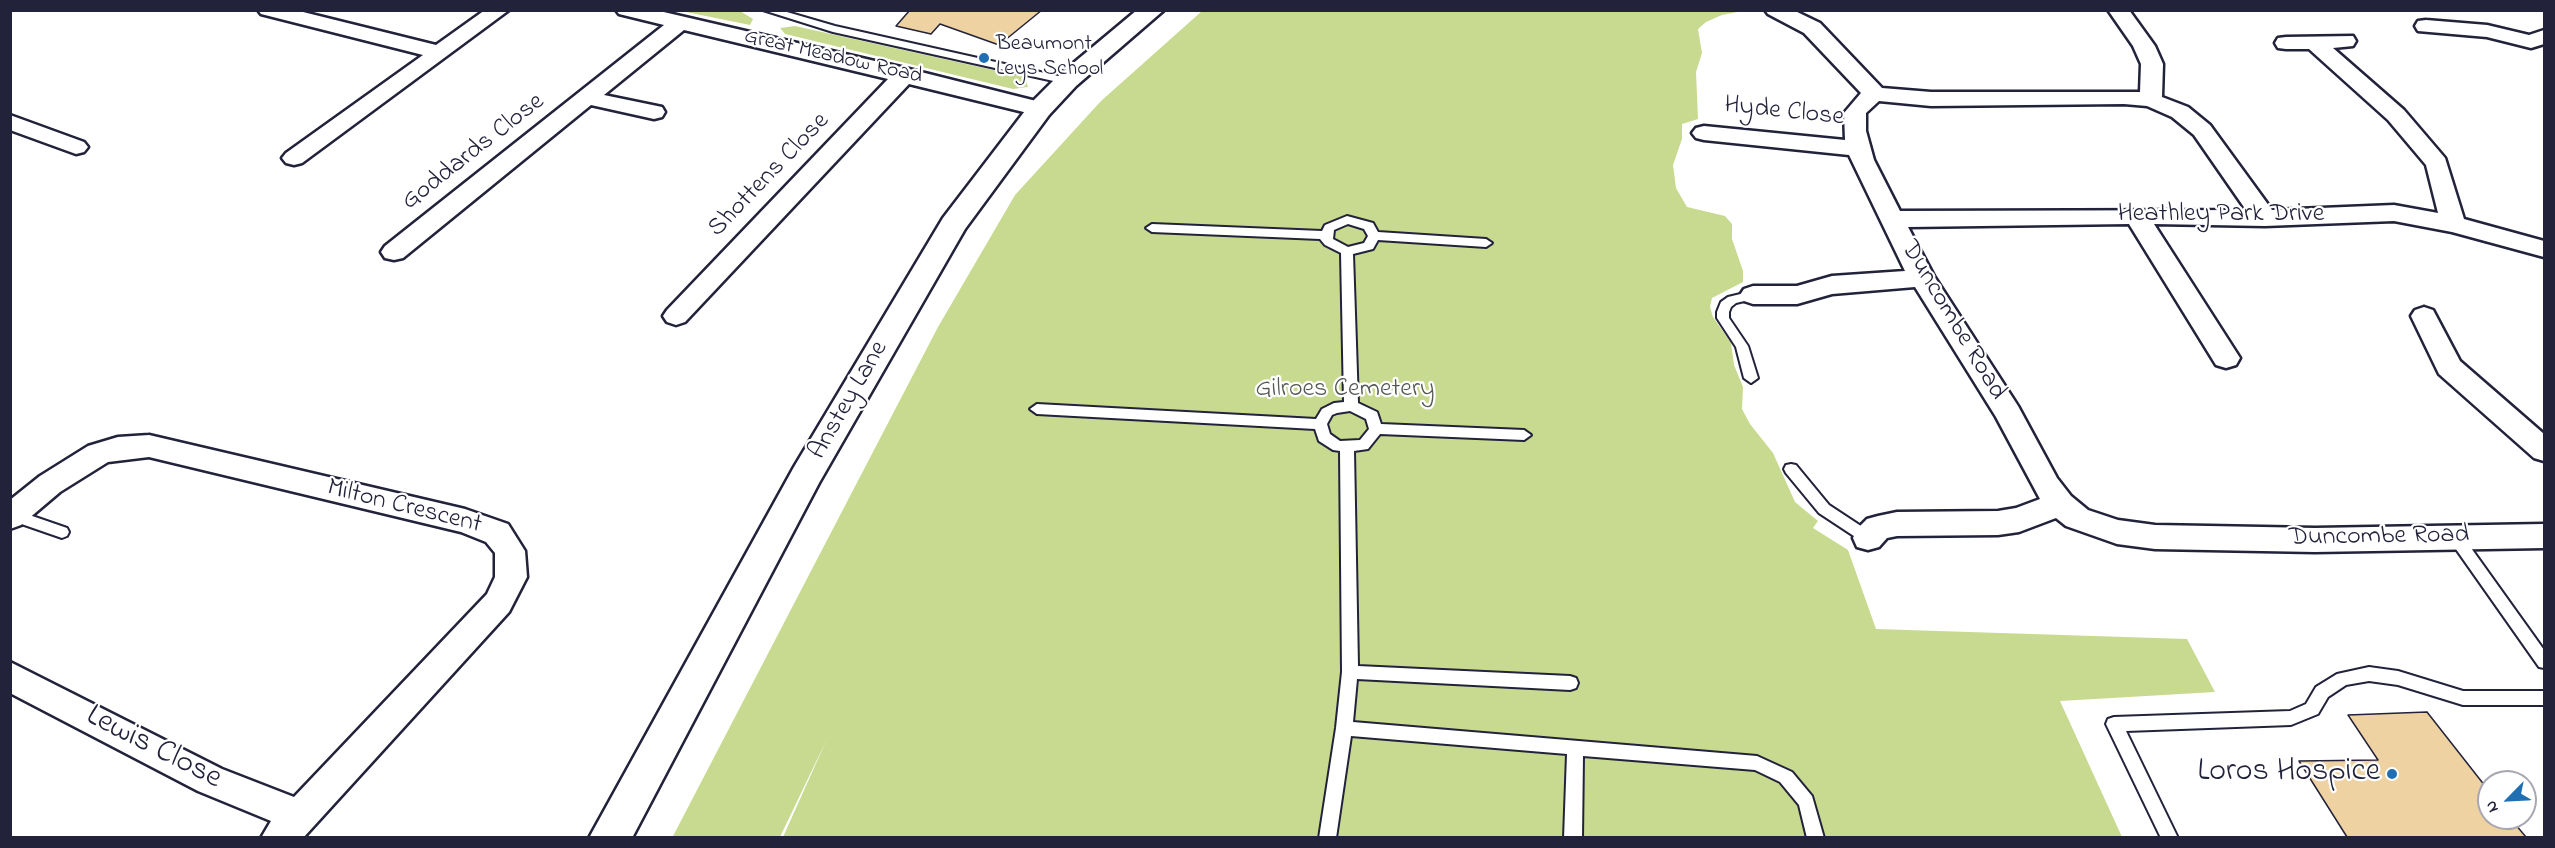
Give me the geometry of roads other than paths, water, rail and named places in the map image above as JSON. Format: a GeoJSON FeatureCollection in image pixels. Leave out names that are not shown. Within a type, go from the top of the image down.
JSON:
{"type":"FeatureCollection","features":[{"type":"Feature","properties":{"kind":"main road","name":"Anstey Lane"},"geometry":{"type":"LineString","coordinates":[[610,837],[806,476],[953,225],[1040,109],[1067,81],[1152,10]]}},
{"type":"Feature","properties":{"kind":"street"},"geometry":{"type":"LineString","coordinates":[[268,10],[441,53]]}},
{"type":"Feature","properties":{"kind":"street"},"geometry":{"type":"LineString","coordinates":[[294,158],[499,10]]}},
{"type":"Feature","properties":{"kind":"street","name":"Great Meadow Road"},"geometry":{"type":"LineString","coordinates":[[626,10],[1040,109]]}},
{"type":"Feature","properties":{"kind":"street"},"geometry":{"type":"LineString","coordinates":[[1775,10],[1812,28],[1875,94],[1931,99],[2124,98],[2151,100],[2180,112],[2202,130],[2265,218]]}},
{"type":"Feature","properties":{"kind":"street"},"geometry":{"type":"LineString","coordinates":[[2118,10],[2144,46],[2152,64],[2151,100]]}},
{"type":"Feature","properties":{"kind":"street","name":"Goddards Close"},"geometry":{"type":"LineString","coordinates":[[394,252],[680,23]]}},
{"type":"Feature","properties":{"kind":"street"},"geometry":{"type":"LineString","coordinates":[[2426,26],[2487,31],[2540,44]]}},
{"type":"Feature","properties":{"kind":"street"},"geometry":{"type":"LineString","coordinates":[[2286,43],[2345,41]]}},
{"type":"Feature","properties":{"kind":"street"},"geometry":{"type":"LineString","coordinates":[[2314,42],[2396,115],[2437,163],[2453,224]]}},
{"type":"Feature","properties":{"kind":"street","name":"Shottens Close"},"geometry":{"type":"LineString","coordinates":[[676,316],[905,75]]}},
{"type":"Feature","properties":{"kind":"street","name":"Duncombe Road"},"geometry":{"type":"LineString","coordinates":[[1875,94],[1865,100],[1855,113],[1854,131],[1862,160],[1922,278],[2008,413],[2046,486],[2060,504],[2077,518],[2117,532],[2145,536],[2315,540],[2544,536]]}},
{"type":"Feature","properties":{"kind":"street"},"geometry":{"type":"LineString","coordinates":[[588,98],[654,112]]}},
{"type":"Feature","properties":{"kind":"street"},"geometry":{"type":"LineString","coordinates":[[10,122],[76,147]]}},
{"type":"Feature","properties":{"kind":"street","name":"Hyde Close"},"geometry":{"type":"LineString","coordinates":[[1704,133],[1859,149]]}},
{"type":"Feature","properties":{"kind":"street","name":"Heathley Park Drive"},"geometry":{"type":"LineString","coordinates":[[1893,219],[2136,216],[2265,218],[2394,213],[2453,224],[2544,249]]}},
{"type":"Feature","properties":{"kind":"street"},"geometry":{"type":"LineString","coordinates":[[2136,216],[2226,358]]}},
{"type":"Feature","properties":{"kind":"street"},"geometry":{"type":"LineString","coordinates":[[1754,295],[1797,295],[1832,285],[1922,278]]}},
{"type":"Feature","properties":{"kind":"street"},"geometry":{"type":"LineString","coordinates":[[2424,316],[2450,367],[2544,450]]}},
{"type":"Feature","properties":{"kind":"street","name":"Milton Crescent"},"geometry":{"type":"LineString","coordinates":[[11,516],[50,484],[98,454],[118,448],[149,446],[465,520],[497,532],[510,551],[511,577],[498,603],[289,827]]}},
{"type":"Feature","properties":{"kind":"street"},"geometry":{"type":"LineString","coordinates":[[1868,538],[1878,528],[1897,524],[1998,523],[2019,520],[2060,504]]}},
{"type":"Feature","properties":{"kind":"street","name":"Lewis Close"},"geometry":{"type":"LineString","coordinates":[[10,676],[210,780],[289,827]]}},
{"type":"Feature","properties":{"kind":"lane"},"geometry":{"type":"LineString","coordinates":[[768,10],[833,29],[1067,81]]}},
{"type":"Feature","properties":{"kind":"lane"},"geometry":{"type":"LineString","coordinates":[[1347,220],[1363,222],[1373,231],[1374,236],[1369,246],[1347,251],[1333,247],[1326,235],[1334,224],[1347,220]]}},
{"type":"Feature","properties":{"kind":"lane"},"geometry":{"type":"LineString","coordinates":[[1152,228],[1326,235]]}},
{"type":"Feature","properties":{"kind":"lane"},"geometry":{"type":"LineString","coordinates":[[1374,236],[1486,243]]}},
{"type":"Feature","properties":{"kind":"lane"},"geometry":{"type":"LineString","coordinates":[[1347,251],[1351,406]]}},
{"type":"Feature","properties":{"kind":"lane"},"geometry":{"type":"LineString","coordinates":[[1751,378],[1742,346],[1723,318],[1723,312],[1725,305],[1732,300],[1754,295]]}},
{"type":"Feature","properties":{"kind":"lane"},"geometry":{"type":"LineString","coordinates":[[1351,406],[1372,416],[1376,429],[1369,440],[1363,444],[1347,447],[1330,442],[1324,437],[1320,424],[1327,412],[1334,408],[1351,406]]}},
{"type":"Feature","properties":{"kind":"lane"},"geometry":{"type":"LineString","coordinates":[[1037,409],[1320,424]]}},
{"type":"Feature","properties":{"kind":"lane"},"geometry":{"type":"LineString","coordinates":[[1376,429],[1524,435]]}},
{"type":"Feature","properties":{"kind":"lane"},"geometry":{"type":"LineString","coordinates":[[1327,837],[1350,672],[1347,447]]}},
{"type":"Feature","properties":{"kind":"lane"},"geometry":{"type":"LineString","coordinates":[[1791,469],[1824,508],[1868,538]]}},
{"type":"Feature","properties":{"kind":"lane"},"geometry":{"type":"LineString","coordinates":[[11,516],[62,532]]}},
{"type":"Feature","properties":{"kind":"lane"},"geometry":{"type":"LineString","coordinates":[[2456,538],[2544,662]]}},
{"type":"Feature","properties":{"kind":"lane"},"geometry":{"type":"LineString","coordinates":[[1350,672],[1570,683]]}},
{"type":"Feature","properties":{"kind":"lane"},"geometry":{"type":"LineString","coordinates":[[2170,837],[2114,724],[2290,718],[2312,709],[2322,692],[2343,679],[2369,674],[2398,678],[2463,698],[2544,698]]}},
{"type":"Feature","properties":{"kind":"lane"},"geometry":{"type":"LineString","coordinates":[[1344,728],[1757,764],[1786,777],[1806,801],[1816,837]]}},
{"type":"Feature","properties":{"kind":"lane"},"geometry":{"type":"LineString","coordinates":[[1573,837],[1575,749]]}},
{"type":"Feature","properties":{"kind":"place","name":"Beaumont Leys School"},"geometry":{"type":"Point","coordinates":[984,58]}},
{"type":"Feature","properties":{"kind":"place","name":"Loros Hospice"},"geometry":{"type":"Point","coordinates":[2392,774]}},
{"type":"Feature","properties":{"kind":"park label","name":"Gilroes Cemetery"},"geometry":{"type":"Point","coordinates":[1345,391]}}]}
